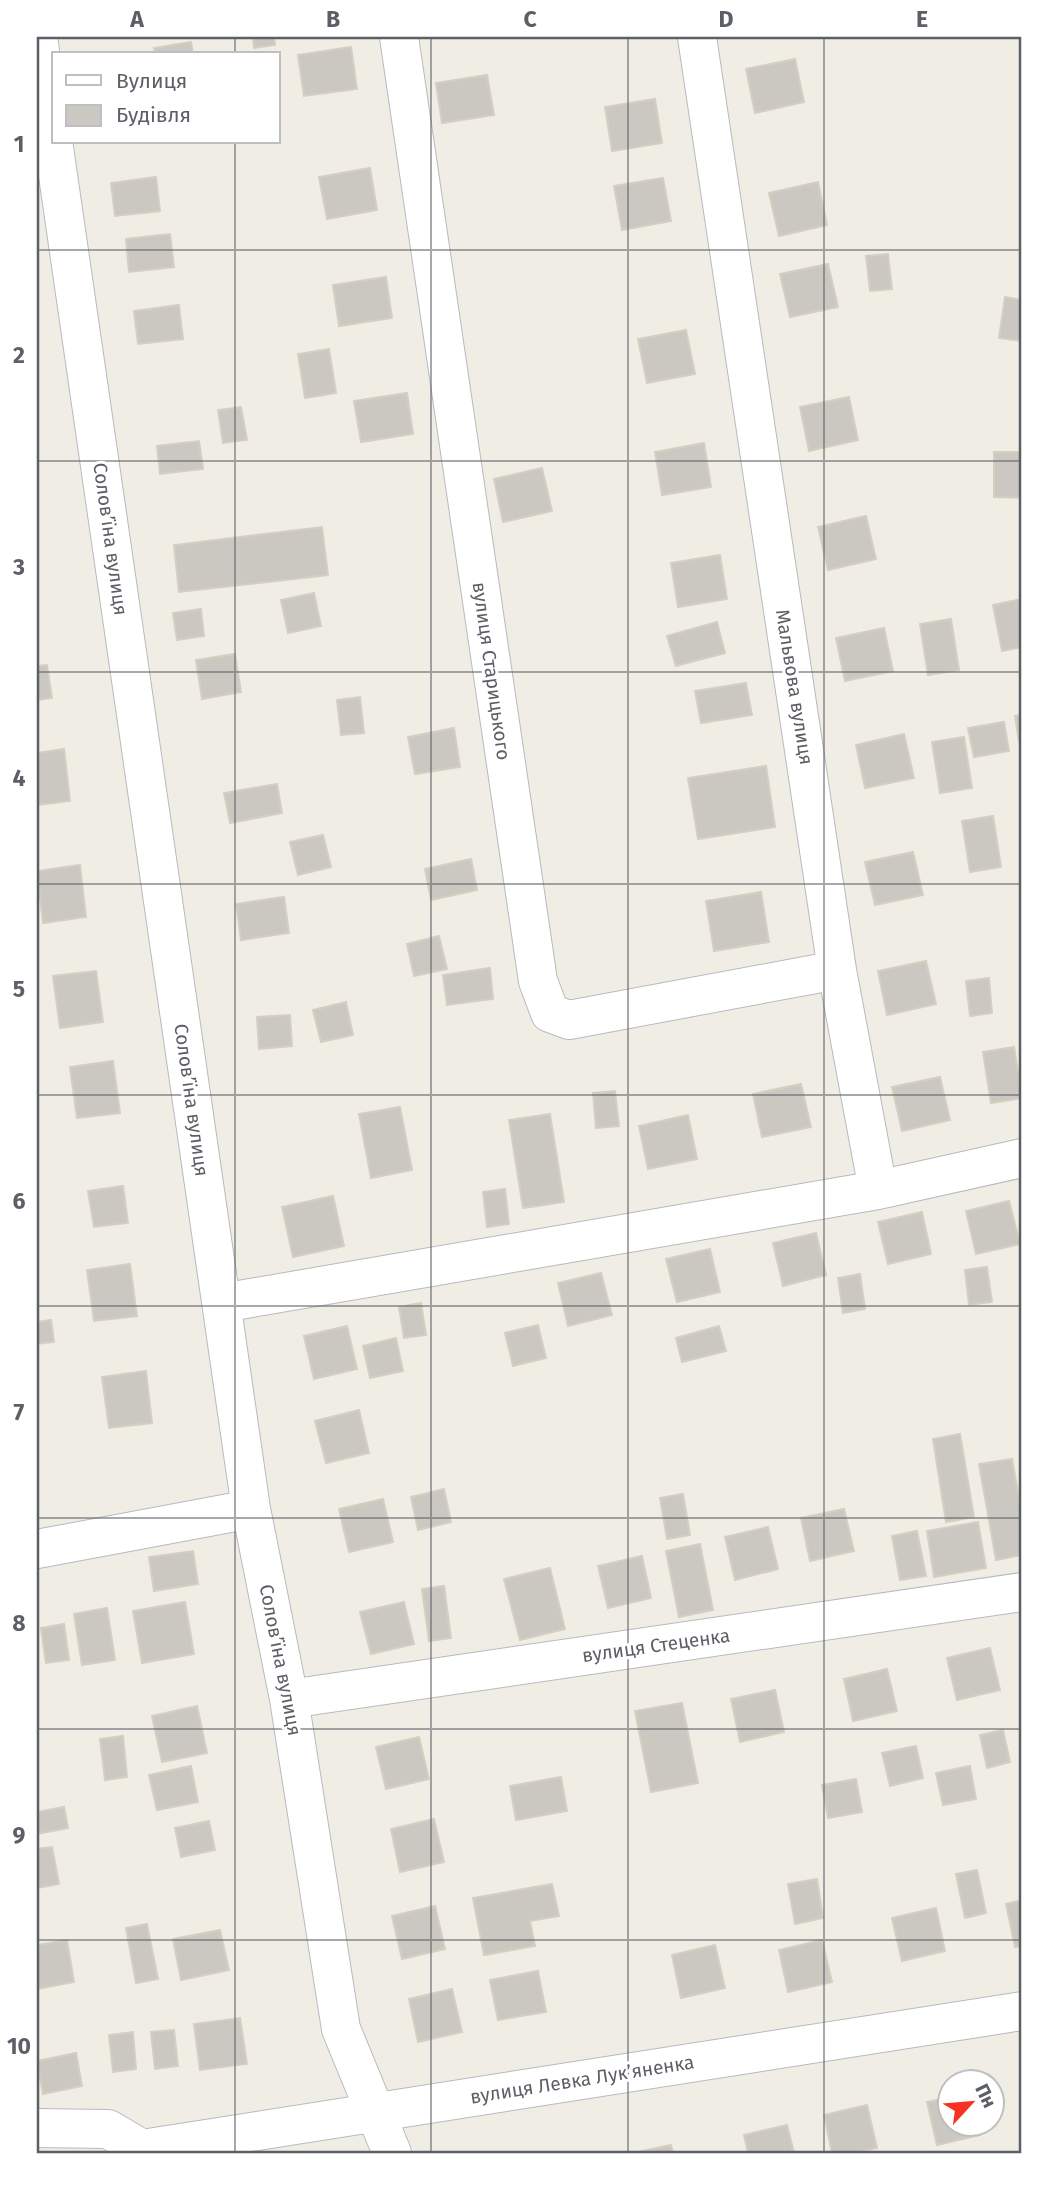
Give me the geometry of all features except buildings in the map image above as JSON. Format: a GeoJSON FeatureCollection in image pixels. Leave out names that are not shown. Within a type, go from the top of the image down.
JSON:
{"type":"FeatureCollection","features":[{"type":"Feature","properties":{"kind":"street","name":"Соловʼїна вулиця"},"geometry":{"type":"LineString","coordinates":[[38,37],[52,133]]}},
{"type":"Feature","properties":{"kind":"street","name":"вулиця Старицького"},"geometry":{"type":"LineString","coordinates":[[399,37],[538,981],[550,1013],[569,1020],[837,970]]}},
{"type":"Feature","properties":{"kind":"street","name":"Мальвова вулиця"},"geometry":{"type":"LineString","coordinates":[[697,37],[837,970],[878,1190]]}},
{"type":"Feature","properties":{"kind":"street","name":"Соловʼїна вулиця"},"geometry":{"type":"LineString","coordinates":[[54,144],[251,1510],[289,1699],[341,2029],[391,2153]]}},
{"type":"Feature","properties":{"kind":"street"},"geometry":{"type":"LineString","coordinates":[[222,1303],[878,1190],[1022,1158]]}},
{"type":"Feature","properties":{"kind":"street"},"geometry":{"type":"LineString","coordinates":[[37,1549],[251,1510]]}},
{"type":"Feature","properties":{"kind":"street","name":"вулиця Стеценка"},"geometry":{"type":"LineString","coordinates":[[289,1699],[1022,1592]]}},
{"type":"Feature","properties":{"kind":"street","name":"вулиця Левка Лукʼяненка"},"geometry":{"type":"LineString","coordinates":[[141,2151],[376,2111],[1022,2011]]}},
{"type":"Feature","properties":{"kind":"street"},"geometry":{"type":"LineString","coordinates":[[37,2128],[108,2129],[141,2151]]}}]}
